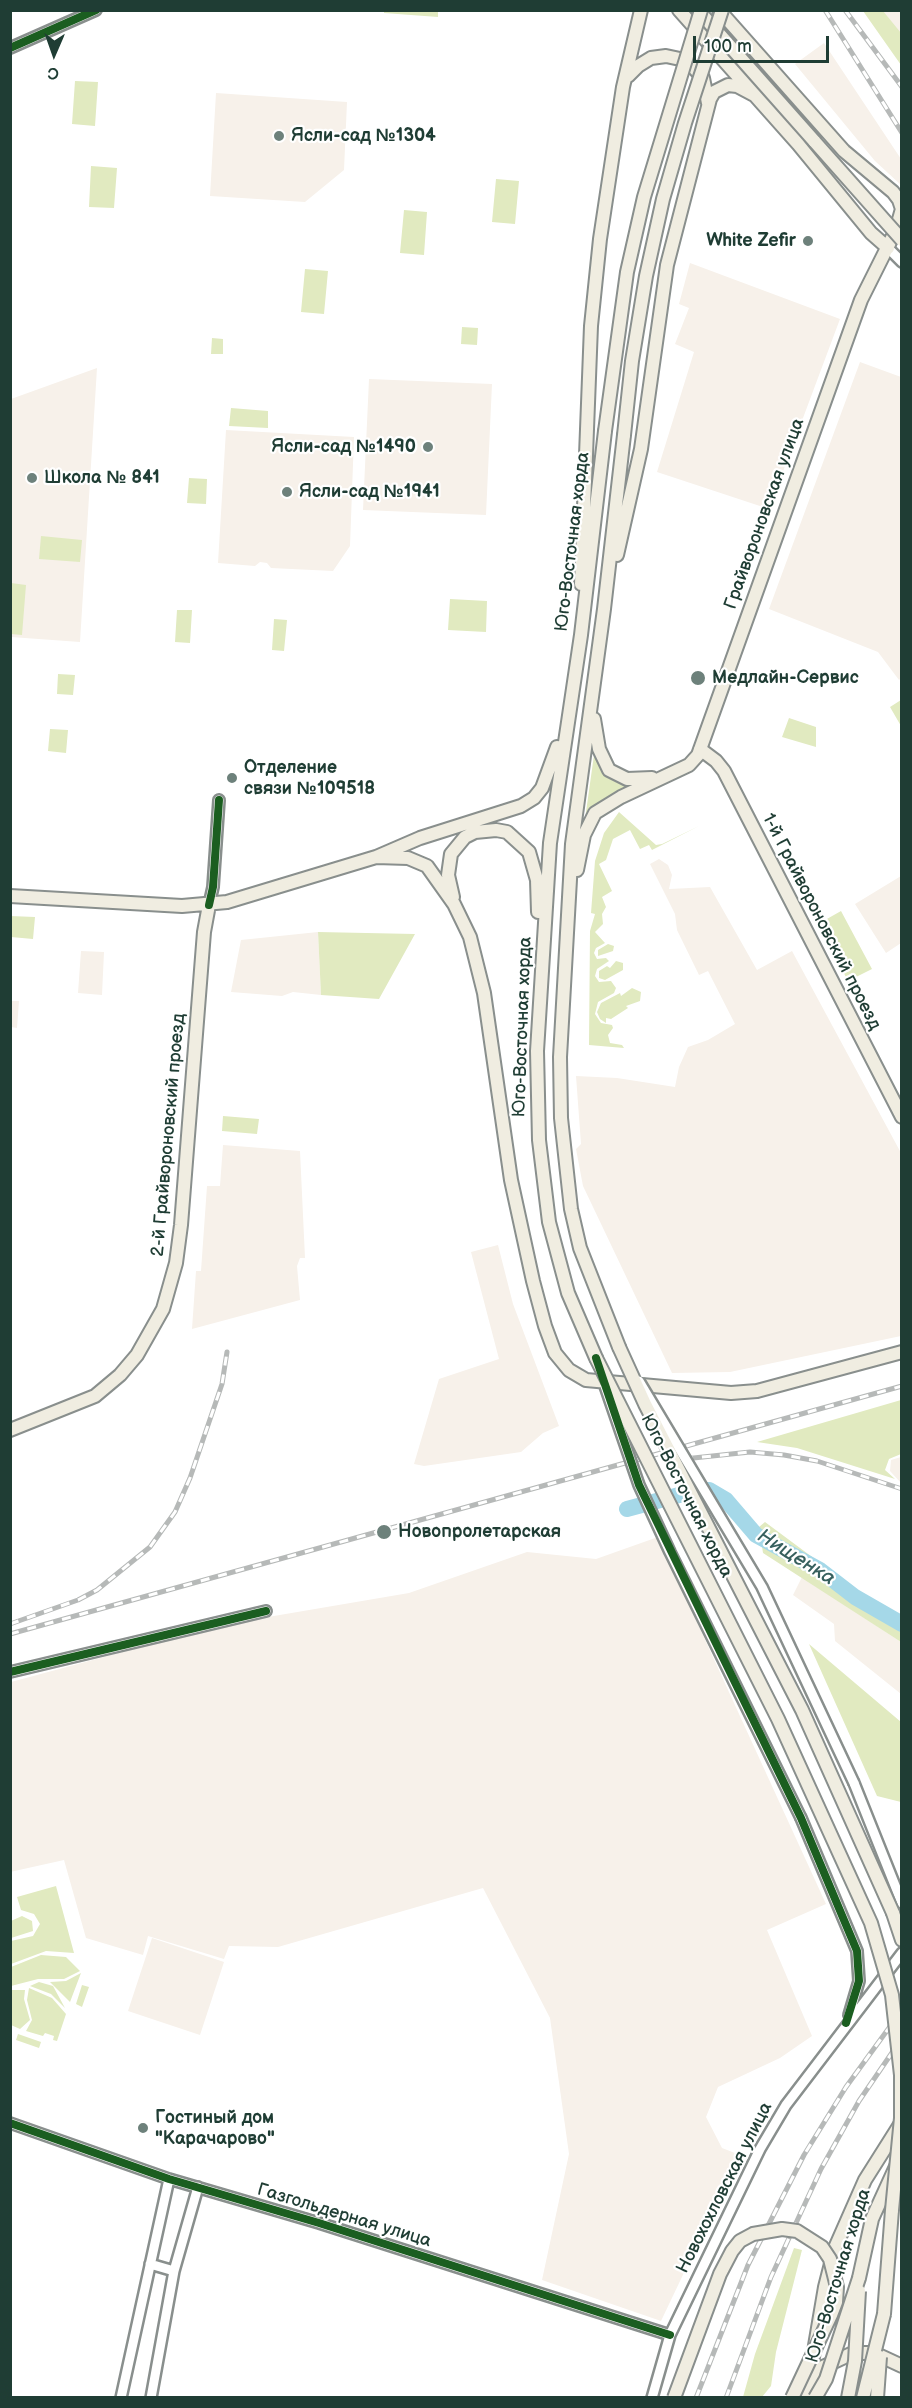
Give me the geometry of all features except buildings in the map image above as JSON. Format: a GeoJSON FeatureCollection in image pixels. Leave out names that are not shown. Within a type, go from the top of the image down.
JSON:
{"type":"FeatureCollection","features":[{"type":"Feature","properties":{"kind":"main road"},"geometry":{"type":"LineString","coordinates":[[581,635],[581,547],[591,326],[611,160],[623,87],[641,10]]}},
{"type":"Feature","properties":{"kind":"main road"},"geometry":{"type":"LineString","coordinates":[[679,10],[798,144],[871,233],[888,248]]}},
{"type":"Feature","properties":{"kind":"main road"},"geometry":{"type":"LineString","coordinates":[[700,10],[902,240]]}},
{"type":"Feature","properties":{"kind":"main road","name":"Юго-Восточная хорда"},"geometry":{"type":"LineString","coordinates":[[700,10],[644,197],[626,283],[605,431],[581,635],[570,693],[550,843],[540,981],[536,1097],[543,1179],[552,1232],[568,1293],[596,1358],[778,1719],[858,1890],[882,1955],[892,1995],[901,2075],[901,2118],[877,2397]]}},
{"type":"Feature","properties":{"kind":"main road"},"geometry":{"type":"LineString","coordinates":[[721,10],[844,151],[893,192],[902,209]]}},
{"type":"Feature","properties":{"kind":"main road","name":"Юго-Восточная хорда"},"geometry":{"type":"LineString","coordinates":[[721,10],[684,123],[663,199],[646,276],[632,361],[604,609],[572,844],[560,1057],[566,1169],[580,1248],[619,1347],[645,1404],[802,1710],[893,1913],[902,1940]]}},
{"type":"Feature","properties":{"kind":"main road"},"geometry":{"type":"LineString","coordinates":[[623,87],[632,71],[644,61],[658,57],[673,57],[687,62],[699,72],[706,85],[708,107]]}},
{"type":"Feature","properties":{"kind":"main road"},"geometry":{"type":"LineString","coordinates":[[604,609],[641,449],[667,266],[708,107],[714,92],[729,85],[737,86],[754,95]]}},
{"type":"Feature","properties":{"kind":"main road","name":"Грайвороновская улица"},"geometry":{"type":"LineString","coordinates":[[567,920],[589,822],[604,806],[689,765],[700,749],[861,300],[874,270],[888,248],[902,209]]}},
{"type":"Feature","properties":{"kind":"main road"},"geometry":{"type":"LineString","coordinates":[[10,896],[182,906],[209,905],[376,857],[420,838],[521,806],[534,798],[548,774],[570,693]]}},
{"type":"Feature","properties":{"kind":"main road"},"geometry":{"type":"LineString","coordinates":[[592,696],[596,737],[603,762],[609,770],[627,779],[662,777]]}},
{"type":"Feature","properties":{"kind":"main road","name":"1-й Грайвороновский проезд"},"geometry":{"type":"LineString","coordinates":[[700,749],[716,761],[724,771],[902,1117]]}},
{"type":"Feature","properties":{"kind":"main road"},"geometry":{"type":"LineString","coordinates":[[454,904],[448,864],[457,844],[474,832],[485,830],[507,832],[519,841],[529,852],[537,880],[540,981]]}},
{"type":"Feature","properties":{"kind":"main road"},"geometry":{"type":"LineString","coordinates":[[376,857],[408,858],[427,866],[454,904],[470,937],[484,993],[511,1180],[533,1281],[555,1353],[569,1370],[586,1380],[731,1393],[757,1391],[902,1352]]}},
{"type":"Feature","properties":{"kind":"main road","name":"2-й Грайвороновский проезд"},"geometry":{"type":"LineString","coordinates":[[10,1430],[95,1396],[120,1375],[137,1355],[163,1309],[176,1263],[180,1234],[204,932],[209,905]]}},
{"type":"Feature","properties":{"kind":"main road"},"geometry":{"type":"LineString","coordinates":[[806,2397],[825,2287],[836,2248],[866,2180],[902,2122]]}},
{"type":"Feature","properties":{"kind":"main road","name":"Юго-Восточная хорда"},"geometry":{"type":"LineString","coordinates":[[814,2397],[826,2379],[859,2278],[872,2219],[889,2176],[902,2155]]}},
{"type":"Feature","properties":{"kind":"main road"},"geometry":{"type":"LineString","coordinates":[[674,2397],[720,2274],[732,2251],[740,2241],[768,2229],[797,2231],[822,2247],[830,2259],[837,2287],[836,2302],[831,2315],[792,2397]]}},
{"type":"Feature","properties":{"kind":"main road"},"geometry":{"type":"LineString","coordinates":[[848,2397],[855,2361],[860,2310],[859,2278]]}},
{"type":"Feature","properties":{"kind":"main road"},"geometry":{"type":"LineString","coordinates":[[863,2397],[884,2314]]}},
{"type":"Feature","properties":{"kind":"main road"},"geometry":{"type":"LineString","coordinates":[[806,2397],[816,2374],[823,2367],[853,2353],[888,2358],[902,2366]]}},
{"type":"Feature","properties":{"kind":"street"},"geometry":{"type":"LineString","coordinates":[[10,48],[96,10]]}},
{"type":"Feature","properties":{"kind":"street"},"geometry":{"type":"LineString","coordinates":[[888,248],[902,262]]}},
{"type":"Feature","properties":{"kind":"street"},"geometry":{"type":"LineString","coordinates":[[209,905],[219,800]]}},
{"type":"Feature","properties":{"kind":"street"},"geometry":{"type":"LineString","coordinates":[[619,1347],[762,1587],[854,1783],[901,1900]]}},
{"type":"Feature","properties":{"kind":"street"},"geometry":{"type":"LineString","coordinates":[[596,1358],[639,1485],[801,1818],[857,1952],[860,1981],[846,2023]]}},
{"type":"Feature","properties":{"kind":"street"},"geometry":{"type":"LineString","coordinates":[[10,1672],[266,1611]]}},
{"type":"Feature","properties":{"kind":"street","name":"Новохохловская улица"},"geometry":{"type":"LineString","coordinates":[[652,2397],[670,2335],[765,2140],[786,2105],[846,2023],[902,1953]]}},
{"type":"Feature","properties":{"kind":"street","name":"Газгольдерная улица"},"geometry":{"type":"LineString","coordinates":[[10,2123],[170,2179],[670,2335]]}},
{"type":"Feature","properties":{"kind":"street"},"geometry":{"type":"LineString","coordinates":[[121,2397],[170,2179]]}},
{"type":"Feature","properties":{"kind":"street"},"geometry":{"type":"LineString","coordinates":[[151,2397],[174,2271],[198,2187]]}},
{"type":"Feature","properties":{"kind":"street"},"geometry":{"type":"LineString","coordinates":[[150,2264],[174,2271]]}},
{"type":"Feature","properties":{"kind":"shaded area"},"geometry":{"type":"Polygon","coordinates":[[[872,11],[901,11],[901,49],[872,11]]]}},
{"type":"Feature","properties":{"kind":"shaded area"},"geometry":{"type":"Polygon","coordinates":[[[824,43],[901,159],[901,185],[875,161],[795,64],[824,43]]]}},
{"type":"Feature","properties":{"kind":"shaded area","name":"Ясли-сад №1304"},"geometry":{"type":"Polygon","coordinates":[[[216,93],[347,102],[344,170],[305,202],[210,196],[216,93]]]}},
{"type":"Feature","properties":{"kind":"shaded area"},"geometry":{"type":"Polygon","coordinates":[[[690,263],[840,319],[769,509],[657,472],[694,352],[675,344],[689,308],[679,304],[690,263]]]}},
{"type":"Feature","properties":{"kind":"shaded area"},"geometry":{"type":"Polygon","coordinates":[[[860,362],[901,377],[902,677],[899,680],[878,652],[769,609],[860,362]]]}},
{"type":"Feature","properties":{"kind":"shaded area"},"geometry":{"type":"Polygon","coordinates":[[[97,368],[80,642],[11,637],[11,399],[97,368]]]}},
{"type":"Feature","properties":{"kind":"shaded area","name":"Ясли-сад №1490"},"geometry":{"type":"Polygon","coordinates":[[[369,379],[492,384],[486,515],[363,510],[369,379]]]}},
{"type":"Feature","properties":{"kind":"shaded area","name":"Ясли-сад №1941"},"geometry":{"type":"Polygon","coordinates":[[[226,430],[354,437],[350,546],[333,571],[271,568],[267,563],[260,562],[255,566],[218,563],[226,430]]]}},
{"type":"Feature","properties":{"kind":"shaded area"},"geometry":{"type":"Polygon","coordinates":[[[659,859],[668,865],[672,875],[669,889],[710,887],[757,970],[792,951],[901,1153],[901,1336],[730,1372],[672,1373],[583,1186],[576,1149],[581,1144],[576,1076],[617,1078],[675,1087],[679,1067],[688,1047],[708,1040],[735,1024],[708,971],[699,975],[677,930],[675,914],[650,864],[659,859]]]}},
{"type":"Feature","properties":{"kind":"shaded area"},"geometry":{"type":"Polygon","coordinates":[[[901,876],[901,943],[886,953],[855,904],[901,876]]]}},
{"type":"Feature","properties":{"kind":"shaded area"},"geometry":{"type":"Polygon","coordinates":[[[318,932],[321,995],[293,992],[282,996],[231,992],[241,940],[318,932]]]}},
{"type":"Feature","properties":{"kind":"shaded area"},"geometry":{"type":"Polygon","coordinates":[[[81,951],[104,952],[102,995],[78,993],[81,951]]]}},
{"type":"Feature","properties":{"kind":"shaded area"},"geometry":{"type":"Polygon","coordinates":[[[10,1001],[19,1001],[17,1028],[11,1027],[10,1001]]]}},
{"type":"Feature","properties":{"kind":"shaded area"},"geometry":{"type":"Polygon","coordinates":[[[223,1145],[300,1151],[305,1258],[300,1258],[297,1266],[300,1300],[192,1329],[196,1271],[201,1271],[207,1186],[220,1186],[223,1145]]]}},
{"type":"Feature","properties":{"kind":"shaded area"},"geometry":{"type":"Polygon","coordinates":[[[498,1245],[513,1304],[559,1426],[543,1433],[521,1452],[424,1466],[414,1464],[439,1379],[499,1359],[471,1252],[498,1245]]]}},
{"type":"Feature","properties":{"kind":"shaded area"},"geometry":{"type":"Polygon","coordinates":[[[902,1457],[901,1483],[890,1471],[891,1460],[902,1457]]]}},
{"type":"Feature","properties":{"kind":"shaded area"},"geometry":{"type":"Polygon","coordinates":[[[658,1537],[826,1904],[767,1930],[812,2036],[780,2058],[718,2087],[706,2117],[722,2148],[740,2155],[661,2321],[542,2280],[569,2154],[550,2018],[483,1888],[278,1947],[229,1946],[224,1959],[148,1936],[143,1955],[86,1938],[64,1860],[10,1872],[11,1682],[167,1640],[268,1617],[409,1593],[527,1552],[596,1559],[658,1537]]]}},
{"type":"Feature","properties":{"kind":"shaded area"},"geometry":{"type":"Polygon","coordinates":[[[802,1577],[901,1642],[901,1694],[835,1641],[834,1624],[793,1595],[802,1577]]]}},
{"type":"Feature","properties":{"kind":"shaded area"},"geometry":{"type":"Polygon","coordinates":[[[152,1938],[224,1962],[200,2035],[128,2011],[152,1938]]]}},
{"type":"Feature","properties":{"kind":"green space"},"geometry":{"type":"Polygon","coordinates":[[[384,10],[438,11],[438,17],[384,13],[384,10]]]}},
{"type":"Feature","properties":{"kind":"green space"},"geometry":{"type":"Polygon","coordinates":[[[863,11],[883,11],[901,33],[901,65],[863,11]]]}},
{"type":"Feature","properties":{"kind":"green space"},"geometry":{"type":"Polygon","coordinates":[[[75,81],[98,82],[95,126],[72,124],[75,81]]]}},
{"type":"Feature","properties":{"kind":"green space"},"geometry":{"type":"Polygon","coordinates":[[[91,166],[117,168],[114,208],[89,207],[91,166]]]}},
{"type":"Feature","properties":{"kind":"green space"},"geometry":{"type":"Polygon","coordinates":[[[496,179],[519,181],[515,224],[492,222],[496,179]]]}},
{"type":"Feature","properties":{"kind":"green space"},"geometry":{"type":"Polygon","coordinates":[[[404,210],[427,212],[424,255],[400,253],[404,210]]]}},
{"type":"Feature","properties":{"kind":"green space"},"geometry":{"type":"Polygon","coordinates":[[[305,269],[328,271],[324,314],[301,312],[305,269]]]}},
{"type":"Feature","properties":{"kind":"green space"},"geometry":{"type":"Polygon","coordinates":[[[462,327],[478,328],[477,345],[461,344],[462,327]]]}},
{"type":"Feature","properties":{"kind":"green space"},"geometry":{"type":"Polygon","coordinates":[[[212,338],[223,339],[223,354],[211,354],[212,338]]]}},
{"type":"Feature","properties":{"kind":"green space"},"geometry":{"type":"Polygon","coordinates":[[[231,408],[268,411],[268,428],[229,426],[231,408]]]}},
{"type":"Feature","properties":{"kind":"green space"},"geometry":{"type":"Polygon","coordinates":[[[189,478],[207,479],[206,504],[187,503],[189,478]]]}},
{"type":"Feature","properties":{"kind":"green space"},"geometry":{"type":"Polygon","coordinates":[[[41,536],[82,540],[80,562],[39,559],[41,536]]]}},
{"type":"Feature","properties":{"kind":"green space"},"geometry":{"type":"Polygon","coordinates":[[[11,583],[26,585],[22,635],[11,634],[11,583]]]}},
{"type":"Feature","properties":{"kind":"green space"},"geometry":{"type":"Polygon","coordinates":[[[450,599],[487,601],[486,632],[448,630],[450,599]]]}},
{"type":"Feature","properties":{"kind":"green space"},"geometry":{"type":"Polygon","coordinates":[[[177,610],[192,610],[190,643],[175,642],[177,610]]]}},
{"type":"Feature","properties":{"kind":"green space"},"geometry":{"type":"Polygon","coordinates":[[[274,619],[287,620],[284,651],[272,650],[274,619]]]}},
{"type":"Feature","properties":{"kind":"green space"},"geometry":{"type":"Polygon","coordinates":[[[58,674],[75,675],[73,695],[57,694],[58,674]]]}},
{"type":"Feature","properties":{"kind":"green space"},"geometry":{"type":"Polygon","coordinates":[[[901,700],[901,726],[890,707],[901,700]]]}},
{"type":"Feature","properties":{"kind":"green space"},"geometry":{"type":"Polygon","coordinates":[[[789,718],[816,727],[816,747],[782,737],[789,718]]]}},
{"type":"Feature","properties":{"kind":"green space"},"geometry":{"type":"Polygon","coordinates":[[[50,729],[68,730],[66,753],[48,751],[50,729]]]}},
{"type":"Feature","properties":{"kind":"green space"},"geometry":{"type":"Polygon","coordinates":[[[594,755],[611,777],[630,786],[639,786],[591,810],[585,819],[594,755]]]}},
{"type":"Feature","properties":{"kind":"green space"},"geometry":{"type":"Polygon","coordinates":[[[619,812],[656,845],[699,826],[652,850],[649,845],[640,849],[630,830],[613,839],[606,860],[599,864],[612,891],[602,897],[606,907],[602,914],[603,924],[595,932],[605,943],[596,948],[594,953],[597,959],[606,958],[609,961],[597,969],[595,976],[599,982],[611,981],[616,988],[614,993],[598,1002],[595,1014],[601,1023],[612,1025],[613,1028],[608,1035],[610,1043],[622,1045],[624,1048],[589,1045],[590,931],[595,914],[591,913],[595,861],[604,833],[619,812]]]}},
{"type":"Feature","properties":{"kind":"green space"},"geometry":{"type":"Polygon","coordinates":[[[841,911],[872,969],[848,981],[818,924],[841,911]]]}},
{"type":"Feature","properties":{"kind":"green space"},"geometry":{"type":"Polygon","coordinates":[[[10,916],[35,917],[33,939],[11,937],[10,916]]]}},
{"type":"Feature","properties":{"kind":"green space"},"geometry":{"type":"Polygon","coordinates":[[[318,932],[415,934],[379,999],[321,995],[318,932]]]}},
{"type":"Feature","properties":{"kind":"green space"},"geometry":{"type":"Polygon","coordinates":[[[608,944],[614,946],[613,951],[598,956],[598,950],[608,944]]]}},
{"type":"Feature","properties":{"kind":"green space"},"geometry":{"type":"Polygon","coordinates":[[[616,961],[623,963],[623,970],[605,980],[599,978],[599,971],[607,966],[610,968],[616,961]]]}},
{"type":"Feature","properties":{"kind":"green space"},"geometry":{"type":"Polygon","coordinates":[[[632,988],[641,992],[640,1001],[626,1006],[628,1008],[611,1019],[606,1018],[606,1023],[600,1019],[597,1012],[601,1003],[620,993],[621,996],[632,988]]]}},
{"type":"Feature","properties":{"kind":"green space"},"geometry":{"type":"Polygon","coordinates":[[[223,1116],[259,1119],[257,1134],[222,1131],[223,1116]]]}},
{"type":"Feature","properties":{"kind":"green space"},"geometry":{"type":"Polygon","coordinates":[[[901,1400],[901,1454],[889,1459],[885,1470],[895,1479],[797,1448],[757,1442],[901,1400]]]}},
{"type":"Feature","properties":{"kind":"green space"},"geometry":{"type":"Polygon","coordinates":[[[765,1522],[866,1597],[901,1620],[901,1642],[763,1553],[759,1527],[765,1522]]]}},
{"type":"Feature","properties":{"kind":"green space"},"geometry":{"type":"Polygon","coordinates":[[[809,1644],[901,1722],[901,1802],[877,1796],[809,1644]]]}},
{"type":"Feature","properties":{"kind":"green space"},"geometry":{"type":"Polygon","coordinates":[[[56,1886],[74,1953],[46,1951],[11,1964],[11,1941],[33,1936],[40,1924],[34,1914],[21,1910],[17,1897],[56,1886]]]}},
{"type":"Feature","properties":{"kind":"green space"},"geometry":{"type":"Polygon","coordinates":[[[22,1916],[32,1921],[33,1931],[11,1938],[11,1921],[22,1916]]]}},
{"type":"Feature","properties":{"kind":"green space"},"geometry":{"type":"Polygon","coordinates":[[[41,1955],[66,1957],[80,1971],[64,1979],[38,1979],[11,1986],[11,1967],[41,1955]]]}},
{"type":"Feature","properties":{"kind":"green space"},"geometry":{"type":"Polygon","coordinates":[[[81,1973],[70,2002],[50,1982],[66,1981],[81,1973]]]}},
{"type":"Feature","properties":{"kind":"green space"},"geometry":{"type":"Polygon","coordinates":[[[39,1982],[53,1986],[65,2008],[51,1994],[30,1986],[39,1982]]]}},
{"type":"Feature","properties":{"kind":"green space"},"geometry":{"type":"Polygon","coordinates":[[[82,1985],[89,1987],[82,2007],[76,2004],[82,1985]]]}},
{"type":"Feature","properties":{"kind":"green space"},"geometry":{"type":"Polygon","coordinates":[[[29,1988],[52,1998],[66,2014],[57,2041],[53,2040],[54,2036],[45,2033],[43,2036],[26,2031],[32,2020],[27,2000],[29,1988]]]}},
{"type":"Feature","properties":{"kind":"green space"},"geometry":{"type":"Polygon","coordinates":[[[11,1990],[25,1990],[24,1999],[30,2020],[20,2029],[11,2025],[11,1990]]]}},
{"type":"Feature","properties":{"kind":"green space"},"geometry":{"type":"Polygon","coordinates":[[[18,2034],[41,2042],[39,2048],[16,2040],[18,2034]]]}},
{"type":"Feature","properties":{"kind":"green space"},"geometry":{"type":"Polygon","coordinates":[[[794,2248],[802,2250],[776,2352],[771,2386],[762,2397],[743,2397],[755,2354],[794,2248]]]}},
{"type":"Feature","properties":{"kind":"waterway","name":"Нищенка"},"geometry":{"type":"LineString","coordinates":[[627,1509],[679,1495],[709,1490],[726,1500],[756,1535],[820,1570],[855,1597],[902,1624]]}},
{"type":"Feature","properties":{"kind":"railway"},"geometry":{"type":"LineString","coordinates":[[825,10],[902,133]]}},
{"type":"Feature","properties":{"kind":"railway"},"geometry":{"type":"LineString","coordinates":[[845,10],[902,87]]}},
{"type":"Feature","properties":{"kind":"railway"},"geometry":{"type":"LineString","coordinates":[[10,1624],[78,1600],[97,1590],[150,1547],[175,1512],[190,1478],[222,1384],[227,1352]]}},
{"type":"Feature","properties":{"kind":"railway"},"geometry":{"type":"LineString","coordinates":[[10,1634],[902,1386]]}},
{"type":"Feature","properties":{"kind":"railway"},"geometry":{"type":"LineString","coordinates":[[684,1459],[750,1452],[784,1455],[817,1461],[902,1489]]}},
{"type":"Feature","properties":{"kind":"railway"},"geometry":{"type":"LineString","coordinates":[[696,2398],[748,2265],[804,2155],[846,2087],[902,2010]]}},
{"type":"Feature","properties":{"kind":"railway"},"geometry":{"type":"LineString","coordinates":[[726,2398],[771,2277],[821,2169],[859,2101],[902,2038]]}},
{"type":"Feature","properties":{"kind":"cycle path"},"geometry":{"type":"LineString","coordinates":[[10,48],[96,10]]}},
{"type":"Feature","properties":{"kind":"cycle path"},"geometry":{"type":"LineString","coordinates":[[209,905],[213,887],[219,800]]}},
{"type":"Feature","properties":{"kind":"cycle path"},"geometry":{"type":"LineString","coordinates":[[596,1358],[639,1485],[801,1818],[857,1951],[859,1981],[846,2023]]}},
{"type":"Feature","properties":{"kind":"cycle path"},"geometry":{"type":"LineString","coordinates":[[10,1672],[266,1611]]}},
{"type":"Feature","properties":{"kind":"cycle path"},"geometry":{"type":"LineString","coordinates":[[10,2123],[169,2179],[319,2223],[670,2335]]}},
{"type":"Feature","properties":{"kind":"place","name":"Ясли-сад №1304"},"geometry":{"type":"Point","coordinates":[279,136]}},
{"type":"Feature","properties":{"kind":"place","name":"White Zefir"},"geometry":{"type":"Point","coordinates":[808,241]}},
{"type":"Feature","properties":{"kind":"place","name":"Ясли-сад №1490"},"geometry":{"type":"Point","coordinates":[428,447]}},
{"type":"Feature","properties":{"kind":"place","name":"Школа № 841"},"geometry":{"type":"Point","coordinates":[32,478]}},
{"type":"Feature","properties":{"kind":"place","name":"Ясли-сад №1941"},"geometry":{"type":"Point","coordinates":[287,492]}},
{"type":"Feature","properties":{"kind":"place","name":"Медлайн-Сервис"},"geometry":{"type":"Point","coordinates":[698,678]}},
{"type":"Feature","properties":{"kind":"place","name":"Отделение связи №109518"},"geometry":{"type":"Point","coordinates":[232,778]}},
{"type":"Feature","properties":{"kind":"place","name":"Новопролетарская"},"geometry":{"type":"Point","coordinates":[384,1532]}},
{"type":"Feature","properties":{"kind":"place","name":"Гостиный дом \"Карачарово\""},"geometry":{"type":"Point","coordinates":[143,2128]}}]}
